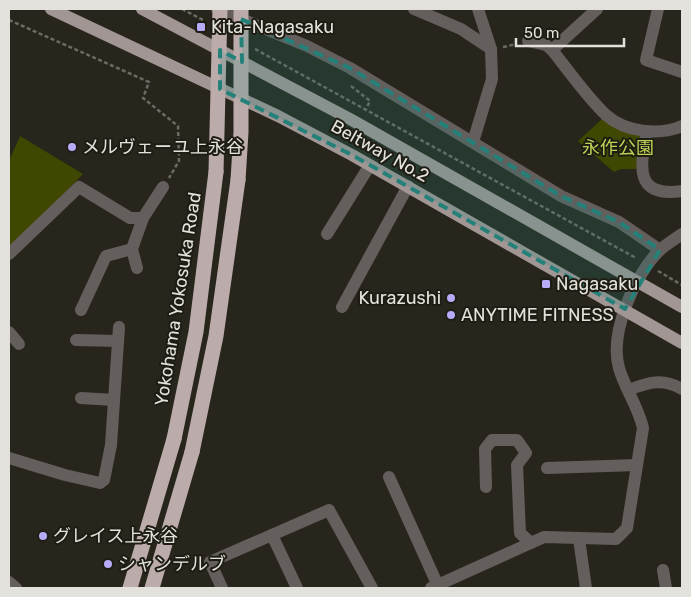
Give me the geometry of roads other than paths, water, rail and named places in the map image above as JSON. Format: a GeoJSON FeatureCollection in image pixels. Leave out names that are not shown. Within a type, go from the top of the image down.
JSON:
{"type":"FeatureCollection","features":[{"type":"Feature","properties":{"kind":"highway","name":"Yokohama Yokosuka Road"},"geometry":{"type":"LineString","coordinates":[[130,588],[174,439],[196,332],[216,172],[218,9]]}},
{"type":"Feature","properties":{"kind":"highway"},"geometry":{"type":"LineString","coordinates":[[152,588],[192,452],[216,336],[238,180],[241,132],[241,9]]}},
{"type":"Feature","properties":{"kind":"main road","name":"Beltway No.2"},"geometry":{"type":"LineString","coordinates":[[50,9],[278,116],[408,186],[682,343]]}},
{"type":"Feature","properties":{"kind":"main road","name":"Beltway No.2"},"geometry":{"type":"LineString","coordinates":[[142,9],[324,106],[682,307]]}},
{"type":"Feature","properties":{"kind":"street"},"geometry":{"type":"LineString","coordinates":[[218,9],[307,46],[350,68],[561,196],[619,222],[660,250]]}},
{"type":"Feature","properties":{"kind":"street"},"geometry":{"type":"LineString","coordinates":[[414,9],[461,29],[491,49]]}},
{"type":"Feature","properties":{"kind":"street"},"geometry":{"type":"LineString","coordinates":[[473,142],[492,79],[491,49],[478,9]]}},
{"type":"Feature","properties":{"kind":"street"},"geometry":{"type":"LineString","coordinates":[[552,50],[597,9]]}},
{"type":"Feature","properties":{"kind":"street"},"geometry":{"type":"LineString","coordinates":[[658,9],[646,60],[682,72]]}},
{"type":"Feature","properties":{"kind":"street"},"geometry":{"type":"LineString","coordinates":[[528,41],[546,45],[552,50],[607,116],[647,132],[672,130],[682,126]]}},
{"type":"Feature","properties":{"kind":"street"},"geometry":{"type":"LineString","coordinates":[[647,132],[640,166],[644,177],[650,187],[667,194],[682,192]]}},
{"type":"Feature","properties":{"kind":"street"},"geometry":{"type":"LineString","coordinates":[[327,234],[370,165]]}},
{"type":"Feature","properties":{"kind":"street"},"geometry":{"type":"LineString","coordinates":[[9,254],[79,186],[130,218],[143,218]]}},
{"type":"Feature","properties":{"kind":"street"},"geometry":{"type":"LineString","coordinates":[[342,307],[408,186]]}},
{"type":"Feature","properties":{"kind":"street"},"geometry":{"type":"LineString","coordinates":[[137,268],[132,249],[143,218],[164,188]]}},
{"type":"Feature","properties":{"kind":"street"},"geometry":{"type":"LineString","coordinates":[[389,477],[436,587],[544,537],[616,539],[628,528],[643,428],[640,413],[619,367],[616,343],[625,309],[648,265],[660,250],[682,234]]}},
{"type":"Feature","properties":{"kind":"street"},"geometry":{"type":"LineString","coordinates":[[81,310],[106,256],[132,249]]}},
{"type":"Feature","properties":{"kind":"street"},"geometry":{"type":"LineString","coordinates":[[9,458],[65,476],[100,483],[104,480],[111,446],[119,327]]}},
{"type":"Feature","properties":{"kind":"street"},"geometry":{"type":"LineString","coordinates":[[9,332],[20,344]]}},
{"type":"Feature","properties":{"kind":"street"},"geometry":{"type":"LineString","coordinates":[[76,340],[118,341]]}},
{"type":"Feature","properties":{"kind":"street"},"geometry":{"type":"LineString","coordinates":[[629,390],[651,381],[671,383],[682,389]]}},
{"type":"Feature","properties":{"kind":"street"},"geometry":{"type":"LineString","coordinates":[[81,398],[114,400]]}},
{"type":"Feature","properties":{"kind":"street"},"geometry":{"type":"LineString","coordinates":[[486,487],[485,449],[492,440],[518,440],[526,453],[518,464],[520,533],[531,543]]}},
{"type":"Feature","properties":{"kind":"street"},"geometry":{"type":"LineString","coordinates":[[547,468],[637,465]]}},
{"type":"Feature","properties":{"kind":"street"},"geometry":{"type":"LineString","coordinates":[[222,588],[210,562],[329,510],[372,588]]}},
{"type":"Feature","properties":{"kind":"street"},"geometry":{"type":"LineString","coordinates":[[272,535],[297,588]]}},
{"type":"Feature","properties":{"kind":"street"},"geometry":{"type":"LineString","coordinates":[[578,539],[586,588]]}},
{"type":"Feature","properties":{"kind":"street"},"geometry":{"type":"LineString","coordinates":[[663,570],[666,588]]}},
{"type":"Feature","properties":{"kind":"street"},"geometry":{"type":"LineString","coordinates":[[9,582],[16,588]]}},
{"type":"Feature","properties":{"kind":"place","name":"Kita-Nagasaku"},"geometry":{"type":"Point","coordinates":[201,27]}},
{"type":"Feature","properties":{"kind":"place","name":"メルヴェーユ上永谷"},"geometry":{"type":"Point","coordinates":[72,147]}},
{"type":"Feature","properties":{"kind":"place","name":"Nagasaku"},"geometry":{"type":"Point","coordinates":[546,284]}},
{"type":"Feature","properties":{"kind":"place","name":"Kurazushi"},"geometry":{"type":"Point","coordinates":[451,298]}},
{"type":"Feature","properties":{"kind":"place","name":"ANYTIME FITNESS"},"geometry":{"type":"Point","coordinates":[451,315]}},
{"type":"Feature","properties":{"kind":"place","name":"グレイス上永谷"},"geometry":{"type":"Point","coordinates":[43,536]}},
{"type":"Feature","properties":{"kind":"place","name":"シャンデルブ"},"geometry":{"type":"Point","coordinates":[108,564]}},
{"type":"Feature","properties":{"kind":"park label","name":"永作公園"},"geometry":{"type":"Point","coordinates":[618,148]}}]}
